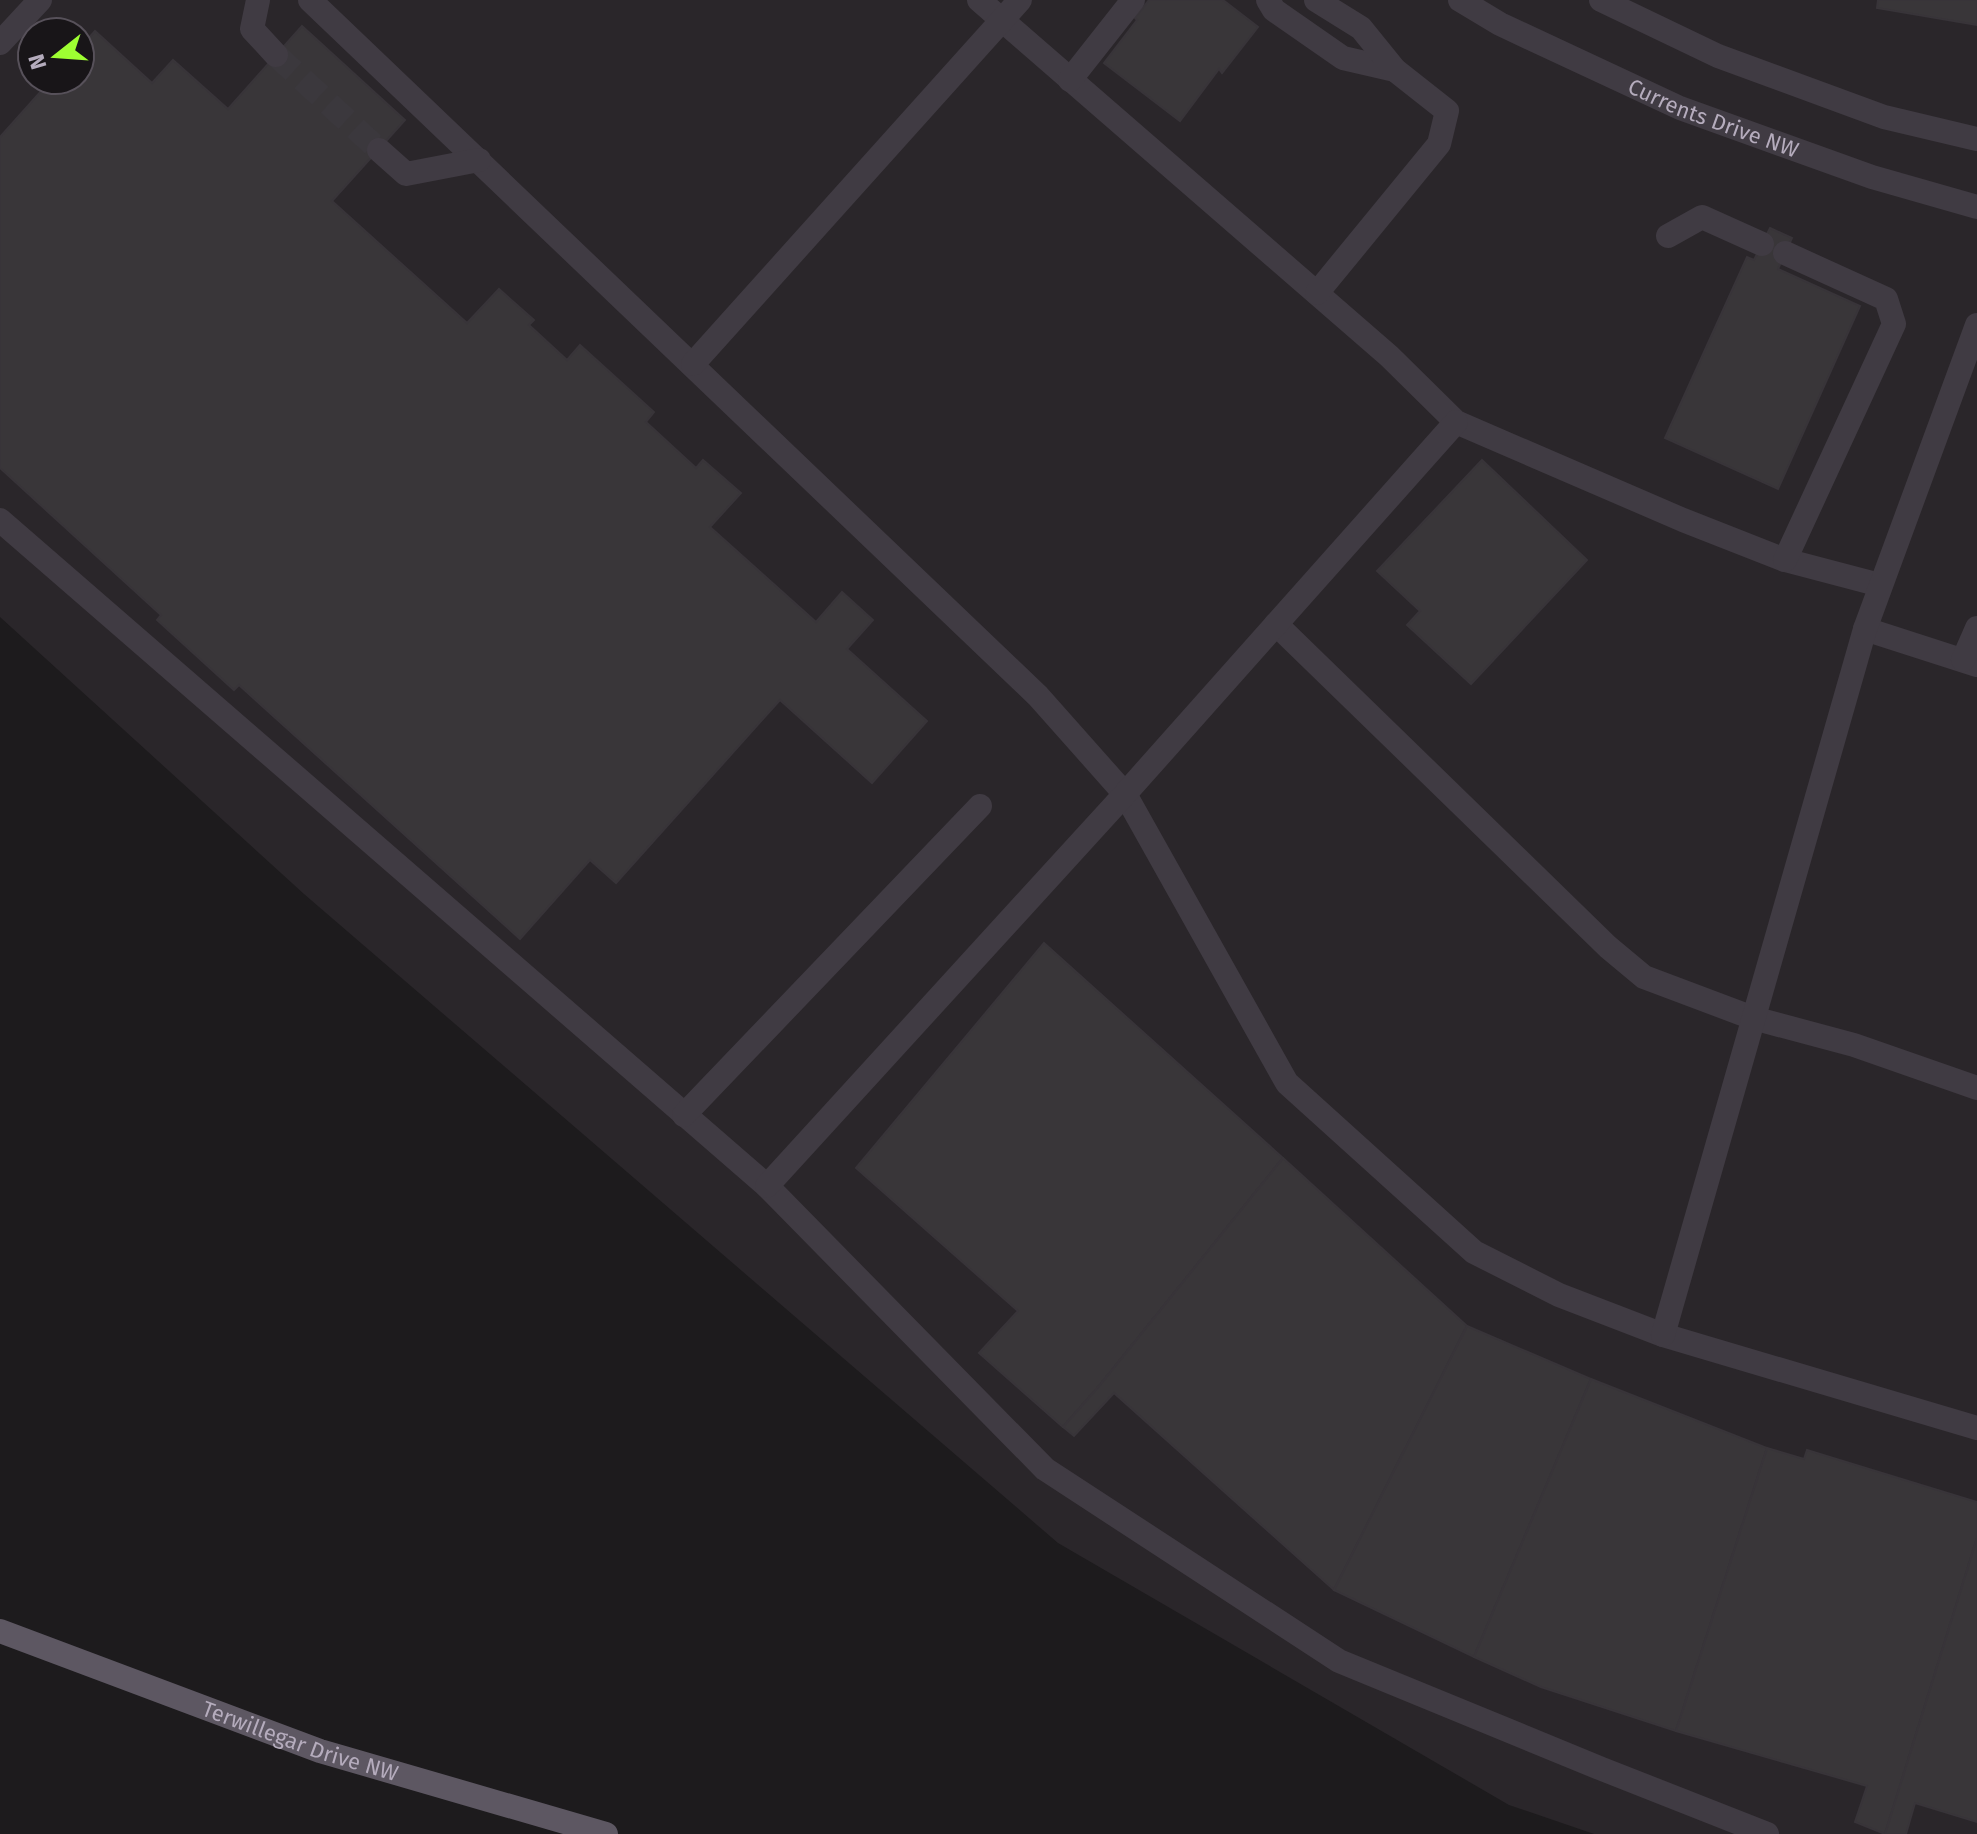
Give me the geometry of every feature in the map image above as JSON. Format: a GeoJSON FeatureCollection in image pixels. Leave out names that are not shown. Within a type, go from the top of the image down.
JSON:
{"type":"FeatureCollection","features":[{"type":"Feature","properties":{"kind":"main road","name":"Terwillegar Drive NW"},"geometry":{"type":"LineString","coordinates":[[0,1631],[320,1751],[606,1834]]}},
{"type":"Feature","properties":{"kind":"street"},"geometry":{"type":"LineString","coordinates":[[0,43],[40,0]]}},
{"type":"Feature","properties":{"kind":"street"},"geometry":{"type":"LineString","coordinates":[[258,0],[252,29],[276,55]]}},
{"type":"Feature","properties":{"kind":"street"},"geometry":{"type":"LineString","coordinates":[[310,0],[1038,696],[1125,794],[1287,1083],[1474,1252],[1559,1295],[1663,1335],[1977,1428]]}},
{"type":"Feature","properties":{"kind":"street"},"geometry":{"type":"LineString","coordinates":[[979,0],[1389,356],[1456,422],[1683,520],[1785,560],[1880,585]]}},
{"type":"Feature","properties":{"kind":"street"},"geometry":{"type":"LineString","coordinates":[[693,364],[1020,0]]}},
{"type":"Feature","properties":{"kind":"street"},"geometry":{"type":"LineString","coordinates":[[1070,80],[1133,0]]}},
{"type":"Feature","properties":{"kind":"street"},"geometry":{"type":"LineString","coordinates":[[1268,0],[1274,10],[1343,58],[1395,70]]}},
{"type":"Feature","properties":{"kind":"street"},"geometry":{"type":"LineString","coordinates":[[1316,0],[1361,28],[1395,70],[1447,111],[1439,144],[1317,293]]}},
{"type":"Feature","properties":{"kind":"street","name":"Currents Drive NW"},"geometry":{"type":"LineString","coordinates":[[1460,0],[1500,24],[1680,108],[1872,177],[1977,207]]}},
{"type":"Feature","properties":{"kind":"street"},"geometry":{"type":"LineString","coordinates":[[1601,0],[1732,61],[1884,117],[1977,139]]}},
{"type":"Feature","properties":{"kind":"street"},"geometry":{"type":"LineString","coordinates":[[379,150],[406,174],[479,160]]}},
{"type":"Feature","properties":{"kind":"street"},"geometry":{"type":"LineString","coordinates":[[1668,236],[1702,217],[1762,244]]}},
{"type":"Feature","properties":{"kind":"street"},"geometry":{"type":"LineString","coordinates":[[1785,253],[1886,299],[1894,324],[1785,560]]}},
{"type":"Feature","properties":{"kind":"street"},"geometry":{"type":"LineString","coordinates":[[1663,1335],[1865,629],[1977,325]]}},
{"type":"Feature","properties":{"kind":"street"},"geometry":{"type":"LineString","coordinates":[[767,1186],[1125,794],[1456,422]]}},
{"type":"Feature","properties":{"kind":"street"},"geometry":{"type":"LineString","coordinates":[[0,520],[767,1186],[1045,1469],[1339,1661],[1767,1834]]}},
{"type":"Feature","properties":{"kind":"street"},"geometry":{"type":"LineString","coordinates":[[1276,624],[1608,947],[1644,977],[1753,1018],[1854,1045],[1977,1088]]}},
{"type":"Feature","properties":{"kind":"street"},"geometry":{"type":"LineString","coordinates":[[1865,629],[1970,662],[1977,628]]}},
{"type":"Feature","properties":{"kind":"street"},"geometry":{"type":"LineString","coordinates":[[684,1115],[980,806]]}},
{"type":"Feature","properties":{"kind":"shaded area"},"geometry":{"type":"Polygon","coordinates":[[[0,0],[1977,0],[1977,1834],[1594,1834],[1509,1805],[1058,1543],[304,894],[0,617],[0,0]]]}},
{"type":"Feature","properties":{"kind":"building"},"geometry":{"type":"Polygon","coordinates":[[[1149,0],[1223,0],[1258,27],[1222,73],[1219,69],[1180,121],[1104,63],[1149,0]]]}},
{"type":"Feature","properties":{"kind":"building"},"geometry":{"type":"Polygon","coordinates":[[[1878,0],[1977,0],[1977,25],[1877,8],[1878,0]]]}},
{"type":"Feature","properties":{"kind":"building"},"geometry":{"type":"Polygon","coordinates":[[[302,26],[405,120],[332,201],[467,323],[499,289],[534,320],[529,325],[567,360],[580,345],[654,412],[646,422],[696,468],[703,460],[741,493],[710,527],[816,622],[842,592],[873,620],[847,649],[927,721],[872,783],[780,700],[616,883],[590,860],[520,939],[239,685],[234,690],[157,620],[161,615],[0,468],[0,137],[37,96],[96,96],[96,32],[152,83],[173,60],[228,109],[302,26]]]}},
{"type":"Feature","properties":{"kind":"building"},"geometry":{"type":"Polygon","coordinates":[[[1770,228],[1792,238],[1778,269],[1860,306],[1778,489],[1665,438],[1747,257],[1754,260],[1770,228]]]}},
{"type":"Feature","properties":{"kind":"building"},"geometry":{"type":"Polygon","coordinates":[[[1482,460],[1587,560],[1471,684],[1407,625],[1420,611],[1377,571],[1482,460]]]}},
{"type":"Feature","properties":{"kind":"building"},"geometry":{"type":"Polygon","coordinates":[[[1044,943],[1283,1158],[1063,1427],[979,1353],[1018,1311],[856,1168],[1044,943]]]}},
{"type":"Feature","properties":{"kind":"building"},"geometry":{"type":"Polygon","coordinates":[[[1283,1158],[1467,1326],[1334,1590],[1114,1393],[1074,1436],[1063,1427],[1283,1158]]]}},
{"type":"Feature","properties":{"kind":"building"},"geometry":{"type":"Polygon","coordinates":[[[1467,1326],[1591,1379],[1474,1657],[1334,1590],[1467,1326]]]}},
{"type":"Feature","properties":{"kind":"building"},"geometry":{"type":"Polygon","coordinates":[[[1591,1379],[1767,1448],[1676,1731],[1541,1687],[1474,1657],[1591,1379]]]}},
{"type":"Feature","properties":{"kind":"building"},"geometry":{"type":"Polygon","coordinates":[[[1767,1448],[1804,1459],[1807,1450],[1977,1502],[1977,1538],[1885,1834],[1855,1822],[1867,1786],[1676,1731],[1767,1448]]]}},
{"type":"Feature","properties":{"kind":"building"},"geometry":{"type":"Polygon","coordinates":[[[1977,1538],[1977,1822],[1915,1803],[1906,1834],[1885,1834],[1977,1538]]]}},
{"type":"Feature","properties":{"kind":"tunnel"},"geometry":{"type":"LineString","coordinates":[[276,55],[379,150]]}}]}
